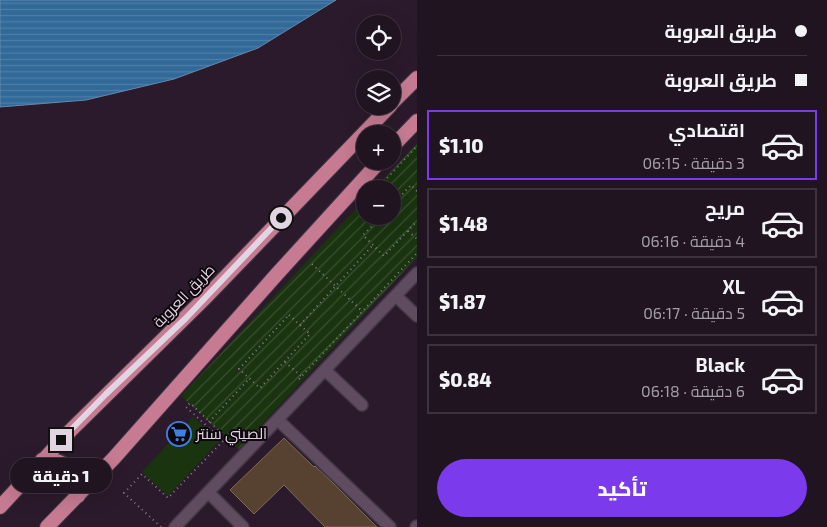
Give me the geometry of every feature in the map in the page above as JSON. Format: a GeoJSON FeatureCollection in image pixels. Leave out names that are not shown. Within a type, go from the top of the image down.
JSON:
{"type":"FeatureCollection","features":[{"type":"Feature","properties":{"kind":"highway"},"geometry":{"type":"LineString","coordinates":[[401,94],[417,78]]}},
{"type":"Feature","properties":{"kind":"highway","name":"طريق العروبة"},"geometry":{"type":"LineString","coordinates":[[0,507],[42,460],[106,394],[191,312],[381,115]]}},
{"type":"Feature","properties":{"kind":"highway"},"geometry":{"type":"LineString","coordinates":[[401,138],[417,121]]}},
{"type":"Feature","properties":{"kind":"highway"},"geometry":{"type":"LineString","coordinates":[[47,527],[78,496],[372,170]]}},
{"type":"Feature","properties":{"kind":"highway"},"geometry":{"type":"LineString","coordinates":[[42,460],[56,460],[68,466],[78,482],[78,496]]}},
{"type":"Feature","properties":{"kind":"street"},"geometry":{"type":"LineString","coordinates":[[175,527],[417,273]]}},
{"type":"Feature","properties":{"kind":"street"},"geometry":{"type":"LineString","coordinates":[[396,296],[417,316]]}},
{"type":"Feature","properties":{"kind":"street"},"geometry":{"type":"LineString","coordinates":[[325,370],[362,405]]}},
{"type":"Feature","properties":{"kind":"street"},"geometry":{"type":"LineString","coordinates":[[278,420],[390,527]]}},
{"type":"Feature","properties":{"kind":"street"},"geometry":{"type":"LineString","coordinates":[[209,493],[243,527]]}},
{"type":"Feature","properties":{"kind":"path"},"geometry":{"type":"LineString","coordinates":[[385,180],[417,146]]}},
{"type":"Feature","properties":{"kind":"path"},"geometry":{"type":"LineString","coordinates":[[401,196],[411,185],[417,191]]}},
{"type":"Feature","properties":{"kind":"path"},"geometry":{"type":"LineString","coordinates":[[373,225],[363,236],[384,256],[417,221]]}},
{"type":"Feature","properties":{"kind":"path"},"geometry":{"type":"LineString","coordinates":[[408,231],[417,239]]}},
{"type":"Feature","properties":{"kind":"path"},"geometry":{"type":"LineString","coordinates":[[300,325],[373,245]]}},
{"type":"Feature","properties":{"kind":"path"},"geometry":{"type":"LineString","coordinates":[[294,383],[417,253]]}},
{"type":"Feature","properties":{"kind":"path"},"geometry":{"type":"LineString","coordinates":[[312,264],[362,311]]}},
{"type":"Feature","properties":{"kind":"path"},"geometry":{"type":"LineString","coordinates":[[289,315],[310,334],[285,362],[260,388],[239,369],[289,315]]}},
{"type":"Feature","properties":{"kind":"path"},"geometry":{"type":"LineString","coordinates":[[285,362],[301,376]]}},
{"type":"Feature","properties":{"kind":"path"},"geometry":{"type":"LineString","coordinates":[[209,422],[250,378]]}},
{"type":"Feature","properties":{"kind":"path"},"geometry":{"type":"LineString","coordinates":[[161,527],[124,493],[142,474],[168,498],[223,441],[186,407],[190,403],[235,446],[230,452]]}},
{"type":"Feature","properties":{"kind":"green space"},"geometry":{"type":"Polygon","coordinates":[[[417,143],[417,257],[239,449],[181,396],[356,209],[356,225],[401,225],[401,180],[383,180],[392,170],[401,170],[401,161],[417,143]]]}},
{"type":"Feature","properties":{"kind":"green space"},"geometry":{"type":"Polygon","coordinates":[[[193,417],[219,441],[168,496],[142,472],[193,417]]]}},
{"type":"Feature","properties":{"kind":"water"},"geometry":{"type":"Polygon","coordinates":[[[0,0],[336,0],[258,48],[174,79],[86,100],[0,107],[0,0]]]}},
{"type":"Feature","properties":{"kind":"building"},"geometry":{"type":"Polygon","coordinates":[[[284,438],[377,527],[325,527],[284,485],[254,514],[230,490],[284,438]]]}},
{"type":"Feature","properties":{"kind":"place","name":"الصيني سنتر"},"geometry":{"type":"Point","coordinates":[179,434]}},
{"type":"Feature","properties":{"kind":"route"},"geometry":{"type":"LineString","coordinates":[[61,440],[186,318],[281,218]]}}]}
